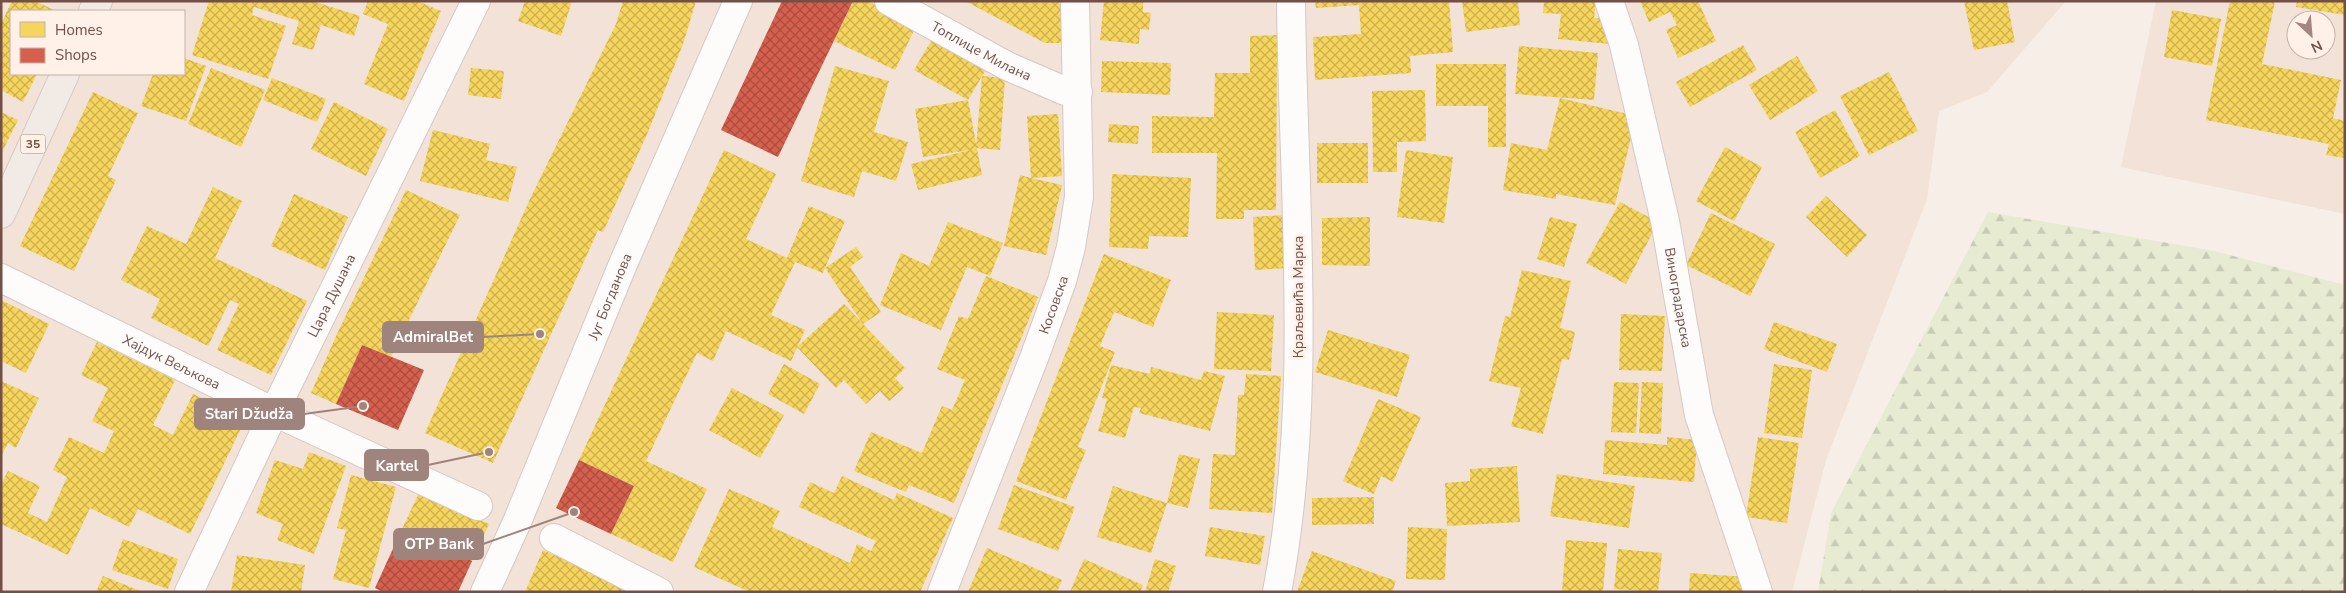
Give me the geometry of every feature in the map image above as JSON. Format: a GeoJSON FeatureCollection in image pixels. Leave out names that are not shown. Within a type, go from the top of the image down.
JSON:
{"type":"FeatureCollection","features":[{"type":"Feature","properties":{"kind":"main road","name":"35"},"geometry":{"type":"LineString","coordinates":[[1,214],[65,75]]}},
{"type":"Feature","properties":{"kind":"street","name":"Цара Душана"},"geometry":{"type":"LineString","coordinates":[[189,592],[274,412],[476,1]]}},
{"type":"Feature","properties":{"kind":"street","name":"Југ Богданова"},"geometry":{"type":"LineString","coordinates":[[486,592],[518,522],[623,264],[738,1]]}},
{"type":"Feature","properties":{"kind":"street","name":"Топлице Милана"},"geometry":{"type":"LineString","coordinates":[[888,1],[1007,66],[1065,91],[1078,92]]}},
{"type":"Feature","properties":{"kind":"street","name":"Косовска"},"geometry":{"type":"LineString","coordinates":[[942,592],[1062,281],[1074,232],[1079,197],[1075,1]]}},
{"type":"Feature","properties":{"kind":"street","name":"Краљевића Марка"},"geometry":{"type":"LineString","coordinates":[[1277,592],[1284,549],[1293,464],[1300,328],[1291,1]]}},
{"type":"Feature","properties":{"kind":"street","name":"Виноградарска"},"geometry":{"type":"LineString","coordinates":[[1609,1],[1624,45],[1665,221],[1699,415],[1758,592]]}},
{"type":"Feature","properties":{"kind":"street","name":"Хајдук Вељкова"},"geometry":{"type":"LineString","coordinates":[[1,278],[274,412],[478,506]]}},
{"type":"Feature","properties":{"kind":"street"},"geometry":{"type":"LineString","coordinates":[[554,538],[658,592]]}},
{"type":"Feature","properties":{"kind":"shaded area"},"geometry":{"type":"Polygon","coordinates":[[[1,1],[2066,1],[1987,92],[1939,111],[1927,199],[1826,460],[1792,592],[1,592],[1,1]]]}},
{"type":"Feature","properties":{"kind":"shaded area"},"geometry":{"type":"Polygon","coordinates":[[[2156,1],[2345,1],[2345,214],[2121,167],[2156,1]]]}},
{"type":"Feature","properties":{"kind":"green space"},"geometry":{"type":"Polygon","coordinates":[[[1988,212],[2214,251],[2345,285],[2345,592],[1818,592],[1831,513],[1988,212]]]}},
{"type":"Feature","properties":{"kind":"building: Homes"},"geometry":{"type":"Polygon","coordinates":[[[12,1],[35,1],[54,10],[10,10],[10,75],[36,75],[23,102],[1,90],[1,24],[12,1]]]}},
{"type":"Feature","properties":{"kind":"building: Homes"},"geometry":{"type":"Polygon","coordinates":[[[209,1],[312,1],[360,16],[354,36],[321,25],[313,50],[292,44],[299,21],[254,7],[252,15],[286,26],[268,79],[192,55],[209,1]]]}},
{"type":"Feature","properties":{"kind":"building: Homes"},"geometry":{"type":"Polygon","coordinates":[[[368,1],[417,1],[441,11],[404,101],[364,84],[388,24],[363,14],[368,1]]]}},
{"type":"Feature","properties":{"kind":"building: Homes"},"geometry":{"type":"Polygon","coordinates":[[[525,1],[572,1],[561,36],[518,21],[525,1]]]}},
{"type":"Feature","properties":{"kind":"building: Homes"},"geometry":{"type":"Polygon","coordinates":[[[623,1],[696,1],[683,44],[648,132],[603,232],[598,230],[493,463],[425,433],[530,199],[616,24],[623,1]]]}},
{"type":"Feature","properties":{"kind":"building: Homes"},"geometry":{"type":"Polygon","coordinates":[[[853,1],[867,1],[917,24],[895,70],[834,41],[853,1]]]}},
{"type":"Feature","properties":{"kind":"building: Homes"},"geometry":{"type":"Polygon","coordinates":[[[965,1],[1061,1],[1063,43],[1045,43],[965,1]]]}},
{"type":"Feature","properties":{"kind":"building: Homes"},"geometry":{"type":"Polygon","coordinates":[[[1104,1],[1143,1],[1143,12],[1151,13],[1149,30],[1140,29],[1139,44],[1100,40],[1104,1]]]}},
{"type":"Feature","properties":{"kind":"building: Homes"},"geometry":{"type":"Polygon","coordinates":[[[1315,1],[1449,1],[1453,52],[1410,56],[1411,73],[1315,80],[1313,37],[1361,34],[1359,5],[1316,8],[1315,1]]]}},
{"type":"Feature","properties":{"kind":"building: Homes"},"geometry":{"type":"Polygon","coordinates":[[[1462,1],[1518,1],[1520,25],[1466,32],[1462,1]]]}},
{"type":"Feature","properties":{"kind":"building: Homes"},"geometry":{"type":"Polygon","coordinates":[[[1544,1],[1596,1],[1594,18],[1612,19],[1610,44],[1558,39],[1561,14],[1543,13],[1544,1]]]}},
{"type":"Feature","properties":{"kind":"building: Homes"},"geometry":{"type":"Polygon","coordinates":[[[1640,1],[1698,1],[1716,41],[1678,58],[1666,30],[1677,25],[1670,12],[1649,22],[1640,1]]]}},
{"type":"Feature","properties":{"kind":"building: Homes"},"geometry":{"type":"Polygon","coordinates":[[[1964,1],[2007,1],[2015,42],[1974,50],[1964,1]]]}},
{"type":"Feature","properties":{"kind":"building: Homes"},"geometry":{"type":"Polygon","coordinates":[[[2230,1],[2275,1],[2262,64],[2341,80],[2333,118],[2345,121],[2345,158],[2326,155],[2329,144],[2206,120],[2230,1]]]}},
{"type":"Feature","properties":{"kind":"building: Homes"},"geometry":{"type":"Polygon","coordinates":[[[2297,1],[2345,1],[2345,15],[2336,14],[2336,10],[2314,10],[2296,7],[2297,1]]]}},
{"type":"Feature","properties":{"kind":"building: Homes"},"geometry":{"type":"Polygon","coordinates":[[[2172,10],[2221,19],[2212,66],[2164,57],[2172,10]]]}},
{"type":"Feature","properties":{"kind":"building: Homes"},"geometry":{"type":"Polygon","coordinates":[[[1277,35],[1276,210],[1244,210],[1244,219],[1216,219],[1217,153],[1152,153],[1152,116],[1214,117],[1215,73],[1250,73],[1250,36],[1277,35]]]}},
{"type":"Feature","properties":{"kind":"building: Homes"},"geometry":{"type":"Polygon","coordinates":[[[934,36],[988,66],[968,100],[914,70],[934,36]]]}},
{"type":"Feature","properties":{"kind":"building: Homes"},"geometry":{"type":"Polygon","coordinates":[[[1743,45],[1757,70],[1690,107],[1676,82],[1743,45]]]}},
{"type":"Feature","properties":{"kind":"building: Homes"},"geometry":{"type":"Polygon","coordinates":[[[1519,46],[1598,53],[1594,100],[1515,94],[1519,46]]]}},
{"type":"Feature","properties":{"kind":"building: Homes"},"geometry":{"type":"Polygon","coordinates":[[[1797,56],[1818,91],[1770,120],[1749,85],[1797,56]]]}},
{"type":"Feature","properties":{"kind":"building: Homes"},"geometry":{"type":"Polygon","coordinates":[[[185,58],[206,66],[186,121],[141,106],[153,75],[185,75],[185,58]]]}},
{"type":"Feature","properties":{"kind":"building: Homes"},"geometry":{"type":"Polygon","coordinates":[[[1102,61],[1171,63],[1170,95],[1101,92],[1102,61]]]}},
{"type":"Feature","properties":{"kind":"building: Homes"},"geometry":{"type":"Polygon","coordinates":[[[1436,64],[1506,64],[1506,147],[1488,147],[1488,106],[1436,106],[1436,64]]]}},
{"type":"Feature","properties":{"kind":"building: Homes"},"geometry":{"type":"Polygon","coordinates":[[[835,66],[889,81],[874,132],[908,142],[896,181],[862,171],[854,197],[801,181],[835,66]]]}},
{"type":"Feature","properties":{"kind":"building: Homes"},"geometry":{"type":"Polygon","coordinates":[[[211,68],[265,90],[241,147],[188,124],[211,68]]]}},
{"type":"Feature","properties":{"kind":"building: Homes"},"geometry":{"type":"Polygon","coordinates":[[[471,68],[504,71],[501,99],[468,95],[471,68]]]}},
{"type":"Feature","properties":{"kind":"building: Homes"},"geometry":{"type":"Polygon","coordinates":[[[1889,72],[1918,131],[1869,155],[1840,96],[1889,72]]]}},
{"type":"Feature","properties":{"kind":"building: Homes"},"geometry":{"type":"Polygon","coordinates":[[[982,76],[1005,78],[1000,150],[976,148],[982,76]]]}},
{"type":"Feature","properties":{"kind":"building: Homes"},"geometry":{"type":"Polygon","coordinates":[[[272,78],[326,99],[317,122],[263,100],[272,78]]]}},
{"type":"Feature","properties":{"kind":"building: Homes"},"geometry":{"type":"Polygon","coordinates":[[[1425,90],[1426,141],[1397,142],[1397,172],[1373,172],[1372,91],[1425,90]]]}},
{"type":"Feature","properties":{"kind":"building: Homes"},"geometry":{"type":"Polygon","coordinates":[[[93,92],[138,113],[108,176],[116,180],[74,271],[20,246],[93,92]]]}},
{"type":"Feature","properties":{"kind":"building: Homes"},"geometry":{"type":"Polygon","coordinates":[[[1560,98],[1636,116],[1615,205],[1556,194],[1556,199],[1503,190],[1511,143],[1547,150],[1560,98]]]}},
{"type":"Feature","properties":{"kind":"building: Homes"},"geometry":{"type":"Polygon","coordinates":[[[968,100],[982,175],[918,190],[911,164],[971,150],[923,157],[915,109],[968,100]]]}},
{"type":"Feature","properties":{"kind":"building: Homes"},"geometry":{"type":"Polygon","coordinates":[[[334,102],[388,129],[366,176],[311,149],[334,102]]]}},
{"type":"Feature","properties":{"kind":"building: Homes"},"geometry":{"type":"Polygon","coordinates":[[[1835,110],[1860,156],[1820,178],[1795,132],[1835,110]]]}},
{"type":"Feature","properties":{"kind":"building: Homes"},"geometry":{"type":"Polygon","coordinates":[[[1,112],[18,120],[1,154],[1,112]]]}},
{"type":"Feature","properties":{"kind":"building: Homes"},"geometry":{"type":"Polygon","coordinates":[[[1058,114],[1062,176],[1031,178],[1027,116],[1058,114]]]}},
{"type":"Feature","properties":{"kind":"building: Homes"},"geometry":{"type":"Polygon","coordinates":[[[1109,124],[1139,126],[1138,144],[1108,142],[1109,124]]]}},
{"type":"Feature","properties":{"kind":"building: Homes"},"geometry":{"type":"Polygon","coordinates":[[[433,130],[490,144],[486,160],[517,167],[508,202],[420,181],[433,130]]]}},
{"type":"Feature","properties":{"kind":"building: Homes"},"geometry":{"type":"Polygon","coordinates":[[[1317,143],[1368,143],[1368,183],[1317,183],[1317,143]]]}},
{"type":"Feature","properties":{"kind":"building: Homes"},"geometry":{"type":"Polygon","coordinates":[[[1725,147],[1762,167],[1734,221],[1696,201],[1725,147]]]}},
{"type":"Feature","properties":{"kind":"building: Homes"},"geometry":{"type":"Polygon","coordinates":[[[724,150],[776,174],[746,239],[787,258],[809,206],[845,221],[823,273],[795,262],[771,315],[805,330],[791,361],[726,331],[713,361],[697,353],[646,461],[707,489],[673,562],[611,534],[634,486],[579,460],[724,150]]]}},
{"type":"Feature","properties":{"kind":"building: Homes"},"geometry":{"type":"Polygon","coordinates":[[[1406,150],[1453,157],[1444,223],[1397,217],[1406,150]]]}},
{"type":"Feature","properties":{"kind":"building: Homes"},"geometry":{"type":"Polygon","coordinates":[[[1112,174],[1191,178],[1188,237],[1149,236],[1148,249],[1109,247],[1112,174]]]}},
{"type":"Feature","properties":{"kind":"building: Homes"},"geometry":{"type":"Polygon","coordinates":[[[1020,175],[1062,185],[1046,255],[1004,246],[1020,175]]]}},
{"type":"Feature","properties":{"kind":"building: Homes"},"geometry":{"type":"Polygon","coordinates":[[[213,187],[242,201],[215,258],[307,301],[271,375],[217,350],[239,304],[230,300],[208,346],[151,318],[160,299],[121,280],[147,226],[186,244],[213,187]]]}},
{"type":"Feature","properties":{"kind":"building: Homes"},"geometry":{"type":"Polygon","coordinates":[[[406,190],[460,215],[391,357],[362,345],[336,404],[311,393],[406,190]]]}},
{"type":"Feature","properties":{"kind":"building: Homes"},"geometry":{"type":"Polygon","coordinates":[[[294,194],[348,217],[325,270],[271,246],[294,194]]]}},
{"type":"Feature","properties":{"kind":"building: Homes"},"geometry":{"type":"Polygon","coordinates":[[[1826,196],[1867,235],[1847,257],[1806,217],[1826,196]]]}},
{"type":"Feature","properties":{"kind":"building: Homes"},"geometry":{"type":"Polygon","coordinates":[[[1620,202],[1658,222],[1626,284],[1586,263],[1620,202]]]}},
{"type":"Feature","properties":{"kind":"building: Homes"},"geometry":{"type":"Polygon","coordinates":[[[1711,213],[1775,244],[1750,296],[1686,265],[1711,213]]]}},
{"type":"Feature","properties":{"kind":"building: Homes"},"geometry":{"type":"Polygon","coordinates":[[[1285,215],[1288,268],[1255,270],[1253,217],[1285,215]]]}},
{"type":"Feature","properties":{"kind":"building: Homes"},"geometry":{"type":"Polygon","coordinates":[[[1370,217],[1370,266],[1322,265],[1322,218],[1370,217]]]}},
{"type":"Feature","properties":{"kind":"building: Homes"},"geometry":{"type":"Polygon","coordinates":[[[1550,217],[1577,224],[1564,267],[1537,259],[1550,217]]]}},
{"type":"Feature","properties":{"kind":"building: Homes"},"geometry":{"type":"Polygon","coordinates":[[[948,222],[1003,243],[990,276],[967,267],[941,330],[880,305],[901,253],[929,266],[948,222]]]}},
{"type":"Feature","properties":{"kind":"building: Homes"},"geometry":{"type":"Polygon","coordinates":[[[856,247],[863,257],[850,267],[881,312],[863,324],[825,268],[856,247]]]}},
{"type":"Feature","properties":{"kind":"building: Homes"},"geometry":{"type":"Polygon","coordinates":[[[1104,254],[1171,280],[1153,327],[1114,312],[1100,346],[1115,352],[1078,447],[1086,450],[1066,500],[1016,481],[1104,254]]]}},
{"type":"Feature","properties":{"kind":"building: Homes"},"geometry":{"type":"Polygon","coordinates":[[[1522,270],[1571,281],[1560,328],[1575,332],[1569,360],[1562,359],[1543,434],[1511,426],[1521,388],[1489,381],[1505,316],[1510,317],[1522,270]]]}},
{"type":"Feature","properties":{"kind":"building: Homes"},"geometry":{"type":"Polygon","coordinates":[[[986,276],[1038,297],[954,503],[909,485],[906,492],[854,471],[871,432],[922,453],[942,406],[952,410],[965,380],[937,369],[959,316],[968,319],[986,276]]]}},
{"type":"Feature","properties":{"kind":"building: Homes"},"geometry":{"type":"Polygon","coordinates":[[[1,300],[49,324],[26,373],[1,361],[1,300]]]}},
{"type":"Feature","properties":{"kind":"building: Homes"},"geometry":{"type":"Polygon","coordinates":[[[844,304],[905,368],[895,378],[904,388],[889,401],[880,391],[866,404],[844,380],[836,388],[797,347],[844,304]]]}},
{"type":"Feature","properties":{"kind":"building: Homes"},"geometry":{"type":"Polygon","coordinates":[[[1217,312],[1274,315],[1271,371],[1214,369],[1217,312]]]}},
{"type":"Feature","properties":{"kind":"building: Homes"},"geometry":{"type":"Polygon","coordinates":[[[1621,314],[1665,316],[1662,371],[1619,370],[1621,314]]]}},
{"type":"Feature","properties":{"kind":"building: Homes"},"geometry":{"type":"Polygon","coordinates":[[[1774,322],[1837,344],[1827,372],[1764,349],[1774,322]]]}},
{"type":"Feature","properties":{"kind":"building: Homes"},"geometry":{"type":"Polygon","coordinates":[[[1328,330],[1410,355],[1397,397],[1315,372],[1328,330]]]}},
{"type":"Feature","properties":{"kind":"building: Homes"},"geometry":{"type":"Polygon","coordinates":[[[97,342],[175,380],[153,425],[173,435],[193,394],[246,418],[190,534],[138,509],[129,527],[90,508],[68,555],[1,524],[1,484],[8,471],[40,486],[28,513],[47,522],[67,477],[53,470],[69,437],[104,453],[114,431],[92,421],[108,388],[81,375],[97,342]]]}},
{"type":"Feature","properties":{"kind":"building: Homes"},"geometry":{"type":"Polygon","coordinates":[[[784,364],[820,384],[804,414],[768,394],[784,364]]]}},
{"type":"Feature","properties":{"kind":"building: Homes"},"geometry":{"type":"Polygon","coordinates":[[[1774,364],[1812,370],[1802,438],[1764,433],[1774,364]]]}},
{"type":"Feature","properties":{"kind":"building: Homes"},"geometry":{"type":"Polygon","coordinates":[[[1111,365],[1150,374],[1151,367],[1201,380],[1204,371],[1225,376],[1210,431],[1139,413],[1141,408],[1134,407],[1125,438],[1098,431],[1107,399],[1102,398],[1111,365]]]}},
{"type":"Feature","properties":{"kind":"building: Homes"},"geometry":{"type":"Polygon","coordinates":[[[1246,374],[1281,376],[1272,513],[1209,509],[1213,454],[1235,455],[1238,395],[1244,395],[1246,374]]]}},
{"type":"Feature","properties":{"kind":"building: Homes"},"geometry":{"type":"Polygon","coordinates":[[[1,381],[39,398],[16,448],[8,443],[1,457],[1,381]]]}},
{"type":"Feature","properties":{"kind":"building: Homes"},"geometry":{"type":"Polygon","coordinates":[[[1614,382],[1639,383],[1636,433],[1611,432],[1614,382]]]}},
{"type":"Feature","properties":{"kind":"building: Homes"},"geometry":{"type":"Polygon","coordinates":[[[1642,382],[1663,383],[1661,434],[1639,433],[1642,382]]]}},
{"type":"Feature","properties":{"kind":"building: Homes"},"geometry":{"type":"Polygon","coordinates":[[[732,388],[784,415],[760,458],[709,430],[732,388]]]}},
{"type":"Feature","properties":{"kind":"building: Homes"},"geometry":{"type":"Polygon","coordinates":[[[1378,399],[1421,417],[1393,482],[1381,476],[1374,494],[1343,481],[1378,399]]]}},
{"type":"Feature","properties":{"kind":"building: Homes"},"geometry":{"type":"Polygon","coordinates":[[[1667,437],[1697,440],[1694,482],[1603,474],[1605,440],[1667,445],[1667,437]]]}},
{"type":"Feature","properties":{"kind":"building: Homes"},"geometry":{"type":"Polygon","coordinates":[[[1758,437],[1799,443],[1787,523],[1746,517],[1758,437]]]}},
{"type":"Feature","properties":{"kind":"building: Homes"},"geometry":{"type":"Polygon","coordinates":[[[309,452],[346,466],[314,554],[277,540],[283,524],[256,513],[275,460],[303,469],[309,452]]]}},
{"type":"Feature","properties":{"kind":"building: Homes"},"geometry":{"type":"Polygon","coordinates":[[[1179,454],[1200,459],[1188,508],[1167,503],[1179,454]]]}},
{"type":"Feature","properties":{"kind":"building: Homes"},"geometry":{"type":"Polygon","coordinates":[[[1517,466],[1520,522],[1447,526],[1445,483],[1470,481],[1470,469],[1517,466]]]}},
{"type":"Feature","properties":{"kind":"building: Homes"},"geometry":{"type":"Polygon","coordinates":[[[1557,474],[1635,486],[1629,528],[1550,516],[1557,474]]]}},
{"type":"Feature","properties":{"kind":"building: Homes"},"geometry":{"type":"Polygon","coordinates":[[[351,475],[396,487],[369,588],[333,579],[346,530],[337,528],[351,475]]]}},
{"type":"Feature","properties":{"kind":"building: Homes"},"geometry":{"type":"Polygon","coordinates":[[[842,476],[894,500],[897,493],[953,518],[920,592],[750,592],[694,567],[729,489],[780,511],[772,527],[850,563],[857,544],[871,551],[876,541],[799,507],[810,482],[834,493],[842,476]]]}},
{"type":"Feature","properties":{"kind":"building: Homes"},"geometry":{"type":"Polygon","coordinates":[[[1014,485],[1075,507],[1058,551],[998,529],[1014,485]]]}},
{"type":"Feature","properties":{"kind":"building: Homes"},"geometry":{"type":"Polygon","coordinates":[[[1113,486],[1167,503],[1151,553],[1097,537],[1113,486]]]}},
{"type":"Feature","properties":{"kind":"building: Homes"},"geometry":{"type":"Polygon","coordinates":[[[419,493],[489,524],[472,561],[402,529],[419,493]]]}},
{"type":"Feature","properties":{"kind":"building: Homes"},"geometry":{"type":"Polygon","coordinates":[[[1374,497],[1374,524],[1312,525],[1312,498],[1374,497]]]}},
{"type":"Feature","properties":{"kind":"building: Homes"},"geometry":{"type":"Polygon","coordinates":[[[1210,527],[1265,536],[1260,565],[1205,556],[1210,527]]]}},
{"type":"Feature","properties":{"kind":"building: Homes"},"geometry":{"type":"Polygon","coordinates":[[[1408,527],[1447,529],[1445,580],[1406,579],[1408,527]]]}},
{"type":"Feature","properties":{"kind":"building: Homes"},"geometry":{"type":"Polygon","coordinates":[[[123,539],[178,559],[168,589],[112,570],[123,539]]]}},
{"type":"Feature","properties":{"kind":"building: Homes"},"geometry":{"type":"Polygon","coordinates":[[[1566,540],[1607,543],[1603,592],[1562,592],[1566,540]]]}},
{"type":"Feature","properties":{"kind":"building: Homes"},"geometry":{"type":"Polygon","coordinates":[[[987,548],[1062,580],[1057,592],[968,592],[987,548]]]}},
{"type":"Feature","properties":{"kind":"building: Homes"},"geometry":{"type":"Polygon","coordinates":[[[1618,549],[1662,553],[1658,592],[1614,589],[1618,549]]]}},
{"type":"Feature","properties":{"kind":"building: Homes"},"geometry":{"type":"Polygon","coordinates":[[[543,550],[636,592],[525,592],[543,550]]]}},
{"type":"Feature","properties":{"kind":"building: Homes"},"geometry":{"type":"Polygon","coordinates":[[[1312,551],[1396,581],[1392,592],[1297,592],[1312,551]]]}},
{"type":"Feature","properties":{"kind":"building: Homes"},"geometry":{"type":"Polygon","coordinates":[[[237,555],[305,565],[301,592],[231,592],[237,555]]]}},
{"type":"Feature","properties":{"kind":"building: Homes"},"geometry":{"type":"Polygon","coordinates":[[[1084,559],[1143,585],[1140,592],[1070,592],[1084,559]]]}},
{"type":"Feature","properties":{"kind":"building: Homes"},"geometry":{"type":"Polygon","coordinates":[[[1155,559],[1176,566],[1168,592],[1145,592],[1155,559]]]}},
{"type":"Feature","properties":{"kind":"building: Homes"},"geometry":{"type":"Polygon","coordinates":[[[1690,573],[1746,577],[1745,592],[1689,592],[1690,573]]]}},
{"type":"Feature","properties":{"kind":"building: Homes"},"geometry":{"type":"Polygon","coordinates":[[[103,576],[143,592],[96,592],[103,576]]]}},
{"type":"Feature","properties":{"kind":"building: Shops"},"geometry":{"type":"Polygon","coordinates":[[[782,1],[853,1],[778,157],[721,130],[782,1]]]}},
{"type":"Feature","properties":{"kind":"building: Shops"},"geometry":{"type":"Polygon","coordinates":[[[362,345],[424,370],[398,430],[336,404],[362,345]]]}},
{"type":"Feature","properties":{"kind":"building: Shops"},"geometry":{"type":"Polygon","coordinates":[[[579,460],[634,486],[611,534],[556,508],[579,460]]]}},
{"type":"Feature","properties":{"kind":"building: Shops"},"geometry":{"type":"Polygon","coordinates":[[[402,529],[472,561],[458,592],[383,592],[375,588],[402,529]]]}},
{"type":"Feature","properties":{"kind":"place","name":"AdmiralBet"},"geometry":{"type":"Point","coordinates":[540,334]}},
{"type":"Feature","properties":{"kind":"place","name":"Stari Džudža"},"geometry":{"type":"Point","coordinates":[363,406]}},
{"type":"Feature","properties":{"kind":"place","name":"Kartel"},"geometry":{"type":"Point","coordinates":[489,452]}},
{"type":"Feature","properties":{"kind":"place","name":"OTP Bank"},"geometry":{"type":"Point","coordinates":[574,512]}}]}
